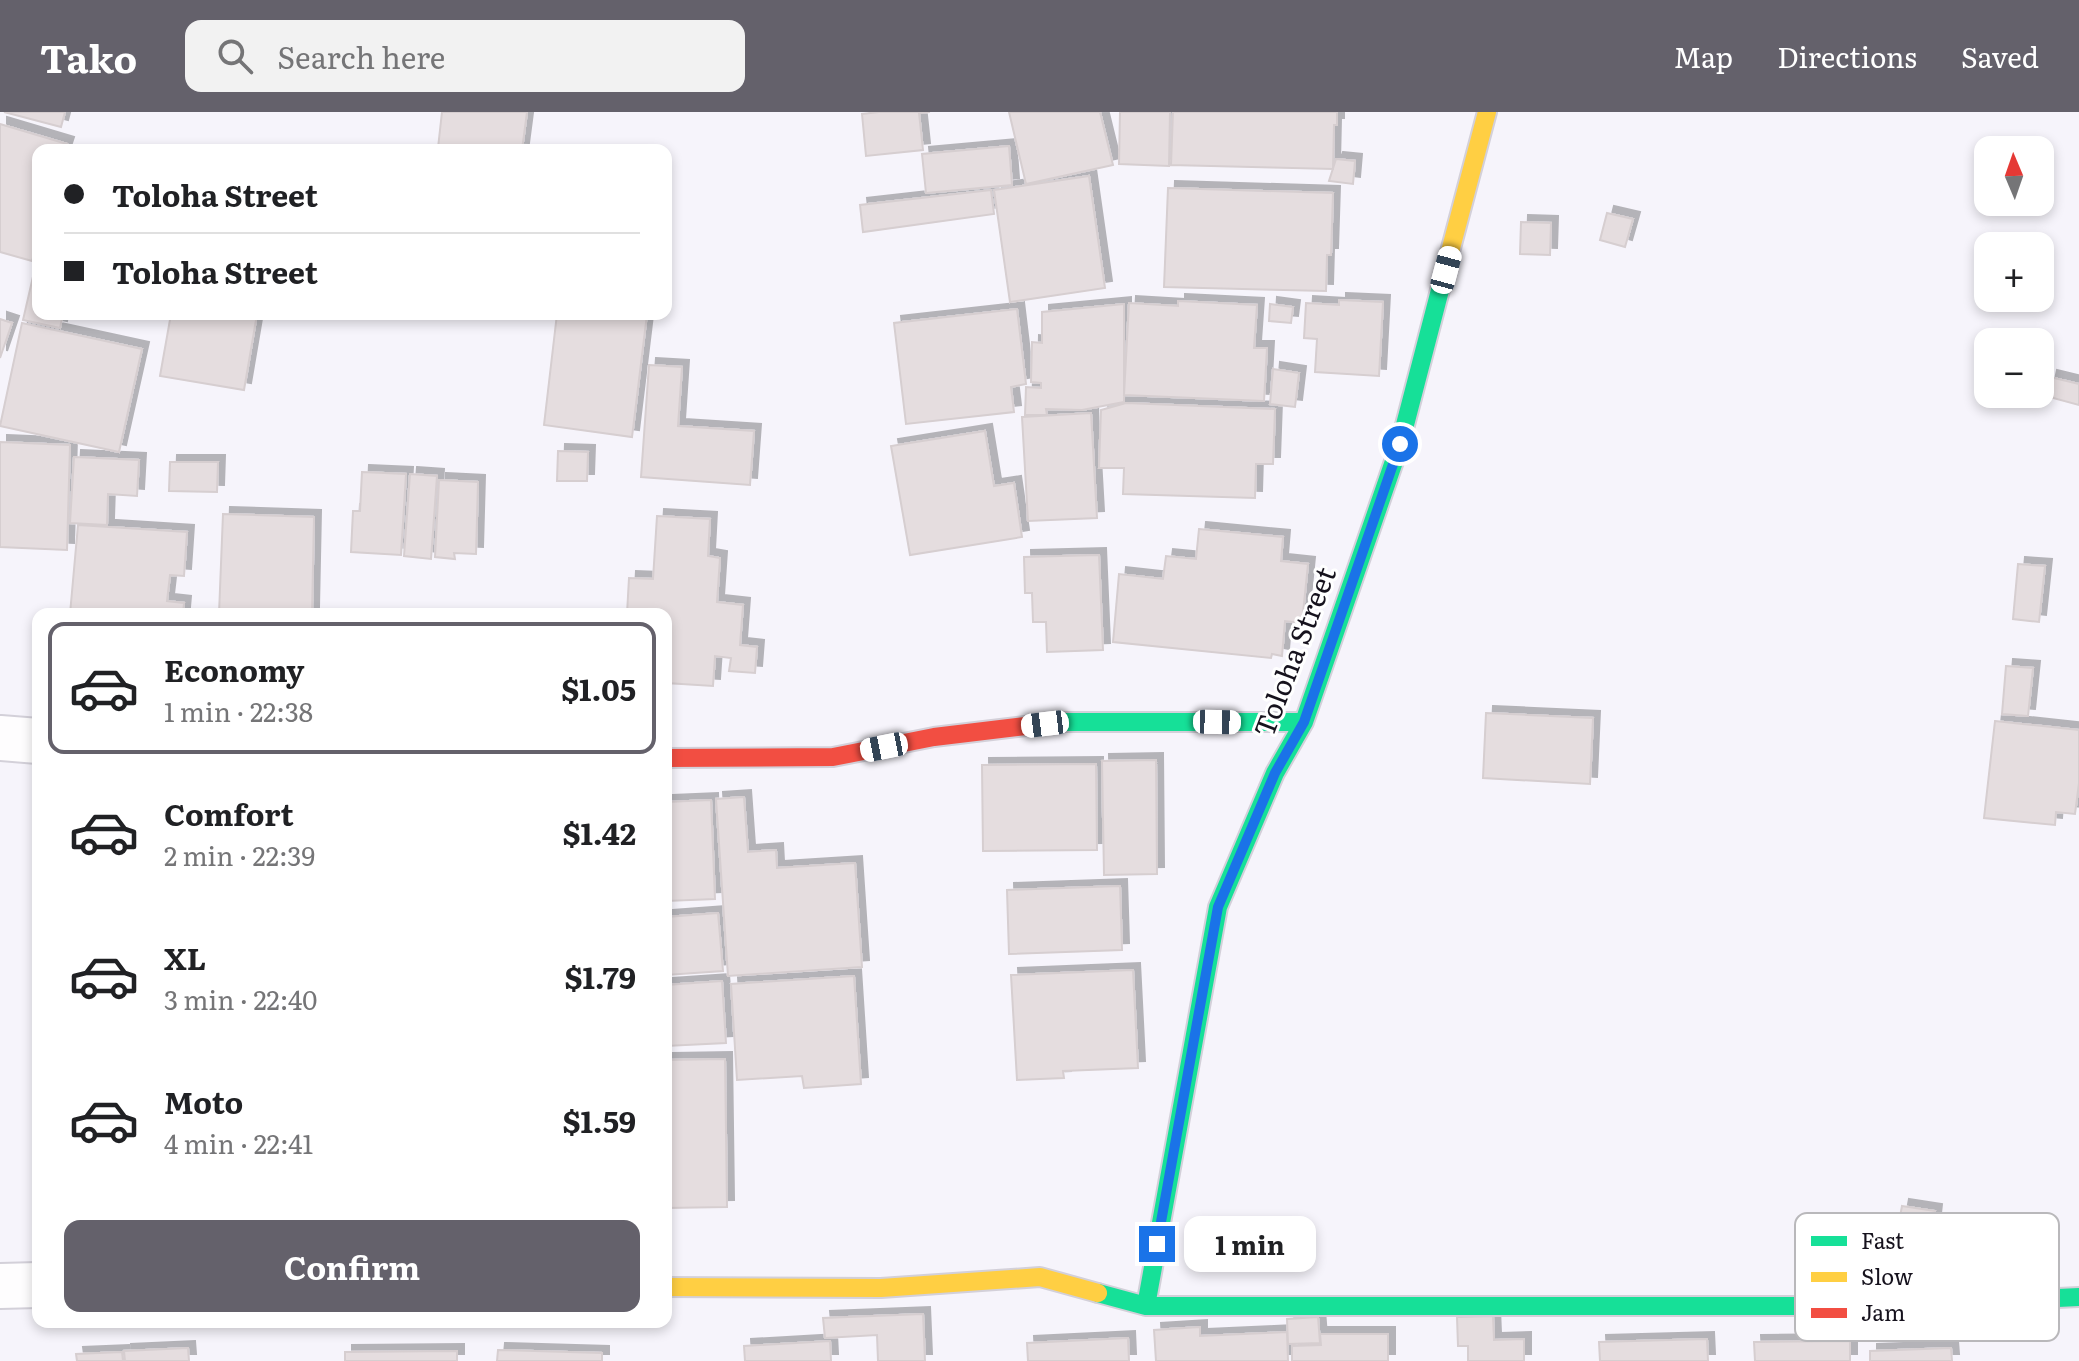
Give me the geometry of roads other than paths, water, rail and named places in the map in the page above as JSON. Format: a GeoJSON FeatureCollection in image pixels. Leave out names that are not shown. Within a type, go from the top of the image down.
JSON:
{"type":"FeatureCollection","features":[{"type":"Feature","properties":{"kind":"street","name":"Toloha Street"},"geometry":{"type":"LineString","coordinates":[[1146,1306],[1218,907],[1275,773],[1304,722],[1400,444],[1487,112]]}},
{"type":"Feature","properties":{"kind":"street"},"geometry":{"type":"LineString","coordinates":[[672,758],[833,757],[934,737],[1072,720],[1304,722]]}},
{"type":"Feature","properties":{"kind":"street"},"geometry":{"type":"LineString","coordinates":[[0,738],[32,741]]}},
{"type":"Feature","properties":{"kind":"street"},"geometry":{"type":"LineString","coordinates":[[672,1287],[881,1288],[1040,1277],[1146,1306],[1795,1306]]}},
{"type":"Feature","properties":{"kind":"street"},"geometry":{"type":"LineString","coordinates":[[0,1286],[32,1285]]}},
{"type":"Feature","properties":{"kind":"street"},"geometry":{"type":"LineString","coordinates":[[2059,1298],[2079,1297]]}}]}
